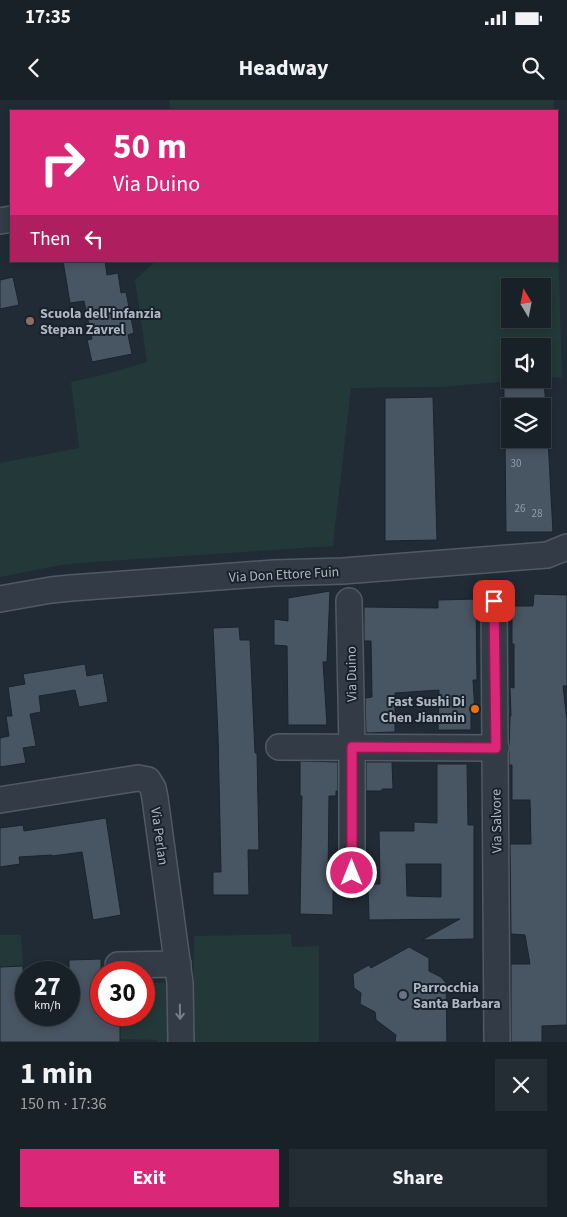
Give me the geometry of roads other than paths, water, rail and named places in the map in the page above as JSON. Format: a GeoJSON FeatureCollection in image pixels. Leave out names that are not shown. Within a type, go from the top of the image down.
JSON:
{"type":"FeatureCollection","features":[{"type":"Feature","properties":{"kind":"street","name":"Via Don Ettore Fuin"},"geometry":{"type":"LineString","coordinates":[[0,599],[71,588],[274,573],[343,571],[546,555],[567,547]]}},
{"type":"Feature","properties":{"kind":"street","name":"Via Duino"},"geometry":{"type":"LineString","coordinates":[[350,601],[352,873]]}},
{"type":"Feature","properties":{"kind":"street","name":"Via Salvore"},"geometry":{"type":"LineString","coordinates":[[494,601],[496,1042]]}},
{"type":"Feature","properties":{"kind":"street"},"geometry":{"type":"LineString","coordinates":[[279,747],[496,748]]}},
{"type":"Feature","properties":{"kind":"street","name":"Via Perlan"},"geometry":{"type":"LineString","coordinates":[[0,800],[138,778],[148,780],[153,788],[155,798],[178,965],[181,1042]]}},
{"type":"Feature","properties":{"kind":"street"},"geometry":{"type":"LineString","coordinates":[[118,957],[178,965]]}},
{"type":"Feature","properties":{"kind":"place","name":"Scuola dell'infanzia Stepan Zavrel"},"geometry":{"type":"Point","coordinates":[30,321]}},
{"type":"Feature","properties":{"kind":"place","name":"Fast Sushi Di Chen Jianmin"},"geometry":{"type":"Point","coordinates":[475,709]}},
{"type":"Feature","properties":{"kind":"place","name":"Parrocchia Santa Barbara"},"geometry":{"type":"Point","coordinates":[403,995]}}]}
